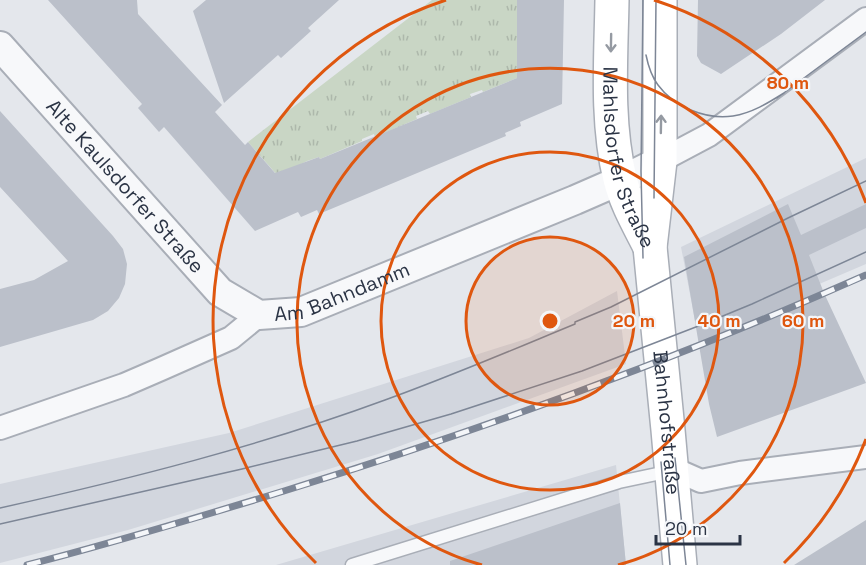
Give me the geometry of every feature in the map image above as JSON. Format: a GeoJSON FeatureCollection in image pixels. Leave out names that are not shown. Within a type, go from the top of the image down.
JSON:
{"type":"FeatureCollection","features":[{"type":"Feature","properties":{"kind":"main road","name":"Mahlsdorfer Straße"},"geometry":{"type":"LineString","coordinates":[[612,0],[611,103],[614,148],[620,180],[630,207],[650,247]]}},
{"type":"Feature","properties":{"kind":"main road","name":"Mahlsdorfer Straße"},"geometry":{"type":"LineString","coordinates":[[650,247],[660,161],[660,0]]}},
{"type":"Feature","properties":{"kind":"main road","name":"Bahnhofstraße"},"geometry":{"type":"LineString","coordinates":[[650,247],[680,565]]}},
{"type":"Feature","properties":{"kind":"street"},"geometry":{"type":"LineString","coordinates":[[660,161],[709,135],[866,19]]}},
{"type":"Feature","properties":{"kind":"street","name":"Alte Kaulsdorfer Straße"},"geometry":{"type":"LineString","coordinates":[[0,45],[220,292],[259,315]]}},
{"type":"Feature","properties":{"kind":"street","name":"Am Bahndamm"},"geometry":{"type":"LineString","coordinates":[[0,428],[124,385],[161,369],[231,338],[259,315],[301,312],[562,206],[660,161]]}},
{"type":"Feature","properties":{"kind":"street"},"geometry":{"type":"LineString","coordinates":[[672,471],[676,470],[701,481],[740,473],[866,457]]}},
{"type":"Feature","properties":{"kind":"lane"},"geometry":{"type":"LineString","coordinates":[[352,565],[365,564],[619,482],[672,471]]}},
{"type":"Feature","properties":{"kind":"shaded area"},"geometry":{"type":"Polygon","coordinates":[[[866,158],[866,264],[698,336],[681,247],[866,158]]]}},
{"type":"Feature","properties":{"kind":"shaded area"},"geometry":{"type":"Polygon","coordinates":[[[617,291],[626,364],[378,454],[128,530],[0,563],[0,484],[229,433],[529,338],[617,291]]]}},
{"type":"Feature","properties":{"kind":"shaded area"},"geometry":{"type":"Polygon","coordinates":[[[616,465],[626,565],[276,565],[616,465]]]}},
{"type":"Feature","properties":{"kind":"green space"},"geometry":{"type":"Polygon","coordinates":[[[432,0],[517,0],[517,78],[483,92],[482,90],[470,94],[471,97],[430,114],[428,111],[416,116],[417,119],[375,137],[374,134],[320,159],[319,157],[307,161],[278,176],[248,142],[432,0]]]}},
{"type":"Feature","properties":{"kind":"building"},"geometry":{"type":"Polygon","coordinates":[[[48,0],[137,0],[138,14],[222,105],[215,112],[245,145],[248,142],[275,173],[319,157],[320,159],[517,78],[517,0],[564,0],[562,104],[520,122],[521,126],[505,133],[506,136],[319,214],[317,210],[301,217],[298,212],[255,231],[164,127],[159,132],[138,108],[142,104],[48,0]]]}},
{"type":"Feature","properties":{"kind":"building"},"geometry":{"type":"Polygon","coordinates":[[[206,0],[339,0],[308,28],[311,31],[281,58],[278,55],[224,103],[193,11],[206,0]]]}},
{"type":"Feature","properties":{"kind":"building"},"geometry":{"type":"Polygon","coordinates":[[[698,0],[825,0],[781,34],[721,74],[701,63],[697,56],[698,0]]]}},
{"type":"Feature","properties":{"kind":"building"},"geometry":{"type":"Polygon","coordinates":[[[0,111],[113,236],[123,249],[127,264],[125,284],[119,298],[108,311],[93,320],[0,347],[0,289],[34,280],[68,261],[0,187],[0,111]]]}},
{"type":"Feature","properties":{"kind":"building"},"geometry":{"type":"Polygon","coordinates":[[[788,204],[801,235],[866,204],[866,228],[809,255],[866,383],[717,437],[709,404],[684,257],[788,204]]]}},
{"type":"Feature","properties":{"kind":"building"},"geometry":{"type":"Polygon","coordinates":[[[620,503],[626,565],[450,565],[450,561],[620,503]]]}},
{"type":"Feature","properties":{"kind":"building"},"geometry":{"type":"Polygon","coordinates":[[[866,520],[866,565],[794,565],[866,520]]]}},
{"type":"Feature","properties":{"kind":"tram line"},"geometry":{"type":"LineString","coordinates":[[643,0],[641,171],[643,258]]}},
{"type":"Feature","properties":{"kind":"tram line"},"geometry":{"type":"LineString","coordinates":[[654,198],[656,0]]}},
{"type":"Feature","properties":{"kind":"tram line"},"geometry":{"type":"LineString","coordinates":[[777,98],[866,32]]}},
{"type":"Feature","properties":{"kind":"tram line"},"geometry":{"type":"LineString","coordinates":[[646,55],[654,78],[665,93],[682,106],[702,114],[723,117],[740,115],[784,93]]}},
{"type":"Feature","properties":{"kind":"tram line"},"geometry":{"type":"LineString","coordinates":[[0,508],[243,447],[338,417],[409,391],[575,324],[866,181]]}},
{"type":"Feature","properties":{"kind":"tram line"},"geometry":{"type":"LineString","coordinates":[[0,524],[357,441],[451,414],[582,371],[701,325],[866,252]]}},
{"type":"Feature","properties":{"kind":"tram line"},"geometry":{"type":"LineString","coordinates":[[675,458],[686,565]]}},
{"type":"Feature","properties":{"kind":"tram line"},"geometry":{"type":"LineString","coordinates":[[661,462],[670,565]]}},
{"type":"Feature","properties":{"kind":"railway"},"geometry":{"type":"LineString","coordinates":[[27,565],[124,539],[284,491],[505,418],[723,336],[866,275]]}}]}
